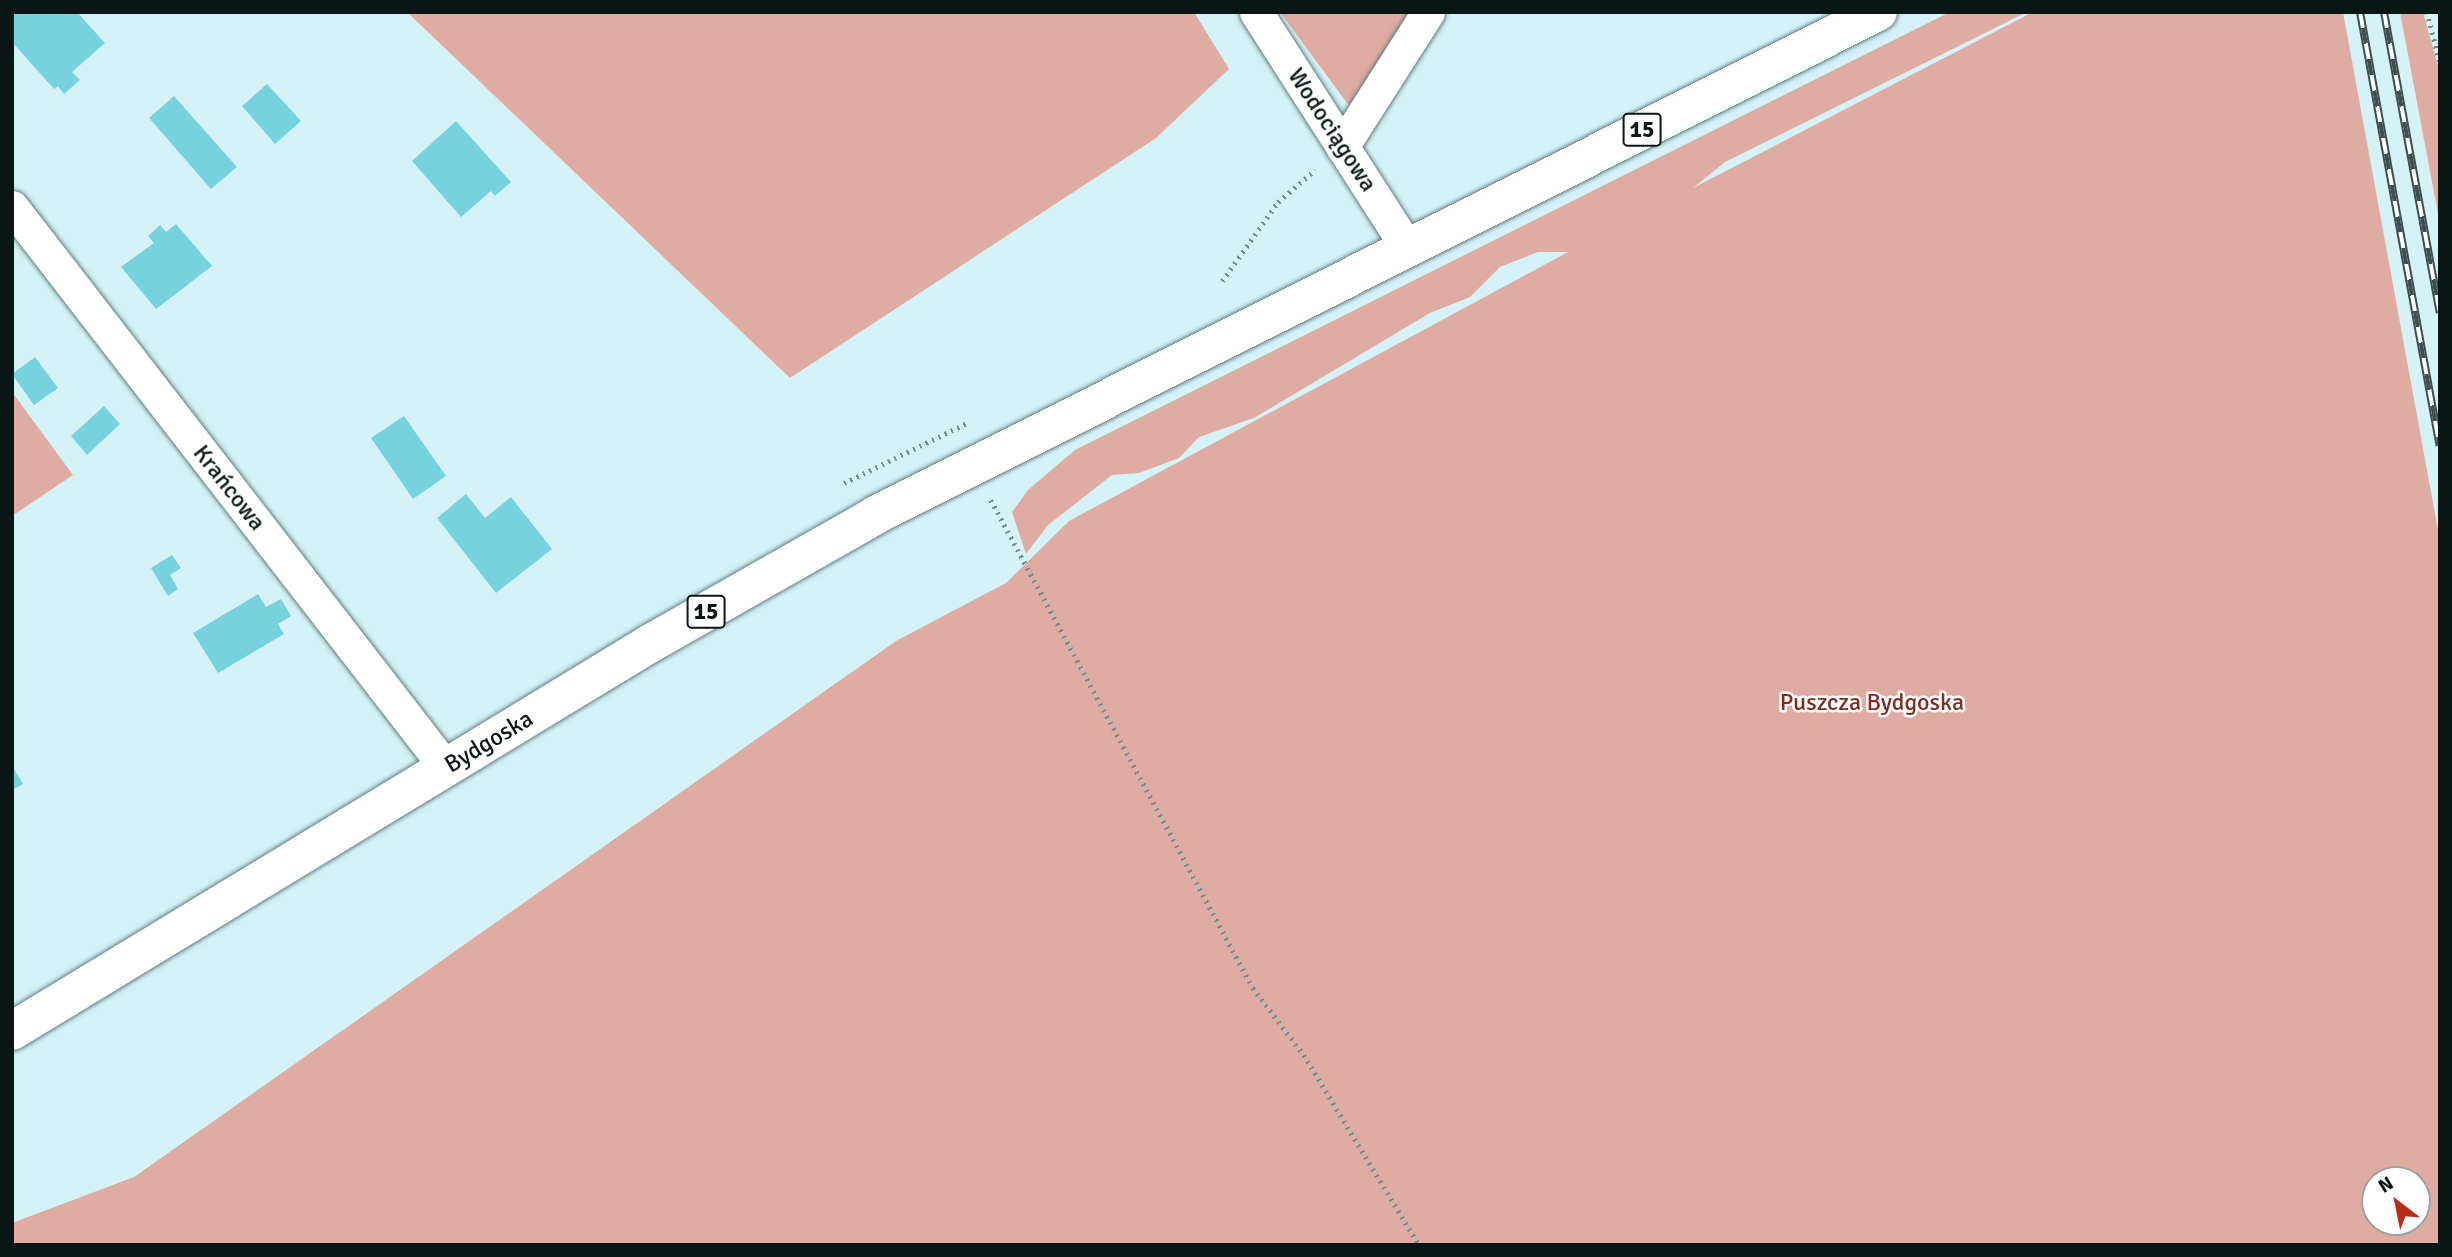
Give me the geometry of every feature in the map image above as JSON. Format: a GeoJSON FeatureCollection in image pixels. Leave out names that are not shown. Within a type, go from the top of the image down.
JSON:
{"type":"FeatureCollection","features":[{"type":"Feature","properties":{"kind":"main road","name":"15"},"geometry":{"type":"LineString","coordinates":[[972,465],[1878,12]]}},
{"type":"Feature","properties":{"kind":"main road","name":"Bydgoska"},"geometry":{"type":"LineString","coordinates":[[12,1031],[650,643],[972,465]]}},
{"type":"Feature","properties":{"kind":"street","name":"Wodociągowa"},"geometry":{"type":"LineString","coordinates":[[1256,12],[1407,247]]}},
{"type":"Feature","properties":{"kind":"street"},"geometry":{"type":"LineString","coordinates":[[1342,147],[1428,12]]}},
{"type":"Feature","properties":{"kind":"street","name":"Krańcowa"},"geometry":{"type":"LineString","coordinates":[[12,207],[446,768]]}},
{"type":"Feature","properties":{"kind":"path"},"geometry":{"type":"LineString","coordinates":[[2427,12],[2440,62]]}},
{"type":"Feature","properties":{"kind":"path"},"geometry":{"type":"LineString","coordinates":[[1222,281],[1278,202],[1342,147]]}},
{"type":"Feature","properties":{"kind":"path"},"geometry":{"type":"LineString","coordinates":[[972,465],[1253,988],[1304,1055],[1419,1245]]}},
{"type":"Feature","properties":{"kind":"green space"},"geometry":{"type":"Polygon","coordinates":[[[407,12],[1194,12],[1229,69],[1156,138],[790,378],[407,12]]]}},
{"type":"Feature","properties":{"kind":"green space"},"geometry":{"type":"Polygon","coordinates":[[[1280,12],[1412,12],[1350,107],[1280,12]]]}},
{"type":"Feature","properties":{"kind":"green space","name":"Puszcza Bydgoska"},"geometry":{"type":"Polygon","coordinates":[[[1950,12],[2027,12],[1725,162],[1693,188],[2033,12],[2343,12],[2440,541],[2440,1245],[12,1245],[12,1223],[134,1177],[896,641],[1006,583],[1069,521],[1568,252],[1538,252],[1500,267],[1470,297],[1430,313],[1254,418],[1199,437],[1179,458],[1139,473],[1112,475],[1048,525],[1026,554],[1012,512],[1028,490],[1075,450],[1950,12]]]}},
{"type":"Feature","properties":{"kind":"green space"},"geometry":{"type":"Polygon","coordinates":[[[2400,12],[2423,12],[2440,73],[2440,224],[2400,12]]]}},
{"type":"Feature","properties":{"kind":"green space"},"geometry":{"type":"Polygon","coordinates":[[[12,392],[73,475],[12,516],[12,392]]]}},
{"type":"Feature","properties":{"kind":"building"},"geometry":{"type":"Polygon","coordinates":[[[12,12],[77,12],[105,43],[72,72],[80,80],[64,94],[58,86],[54,89],[12,42],[12,12]]]}},
{"type":"Feature","properties":{"kind":"building"},"geometry":{"type":"Polygon","coordinates":[[[267,84],[301,121],[275,144],[242,106],[267,84]]]}},
{"type":"Feature","properties":{"kind":"building"},"geometry":{"type":"Polygon","coordinates":[[[174,96],[237,167],[211,189],[149,118],[174,96]]]}},
{"type":"Feature","properties":{"kind":"building"},"geometry":{"type":"Polygon","coordinates":[[[456,121],[511,182],[495,196],[491,191],[461,217],[412,161],[456,121]]]}},
{"type":"Feature","properties":{"kind":"building"},"geometry":{"type":"Polygon","coordinates":[[[176,224],[212,266],[156,309],[121,267],[154,243],[148,236],[160,225],[166,232],[176,224]]]}},
{"type":"Feature","properties":{"kind":"building"},"geometry":{"type":"Polygon","coordinates":[[[35,357],[58,388],[34,405],[12,374],[35,357]]]}},
{"type":"Feature","properties":{"kind":"building"},"geometry":{"type":"Polygon","coordinates":[[[104,406],[120,424],[87,455],[71,436],[104,406]]]}},
{"type":"Feature","properties":{"kind":"building"},"geometry":{"type":"Polygon","coordinates":[[[404,416],[446,476],[413,499],[371,438],[404,416]]]}},
{"type":"Feature","properties":{"kind":"building"},"geometry":{"type":"Polygon","coordinates":[[[466,494],[485,518],[511,497],[552,549],[496,593],[437,518],[466,494]]]}},
{"type":"Feature","properties":{"kind":"building"},"geometry":{"type":"Polygon","coordinates":[[[172,555],[181,568],[170,575],[178,589],[168,596],[151,568],[172,555]]]}},
{"type":"Feature","properties":{"kind":"building"},"geometry":{"type":"Polygon","coordinates":[[[258,594],[266,607],[281,599],[291,616],[278,624],[284,634],[218,673],[193,633],[258,594]]]}},
{"type":"Feature","properties":{"kind":"building"},"geometry":{"type":"Polygon","coordinates":[[[12,766],[23,784],[12,790],[12,766]]]}},
{"type":"Feature","properties":{"kind":"railway"},"geometry":{"type":"LineString","coordinates":[[2360,12],[2440,446]]}},
{"type":"Feature","properties":{"kind":"railway"},"geometry":{"type":"LineString","coordinates":[[2384,12],[2440,313]]}}]}
